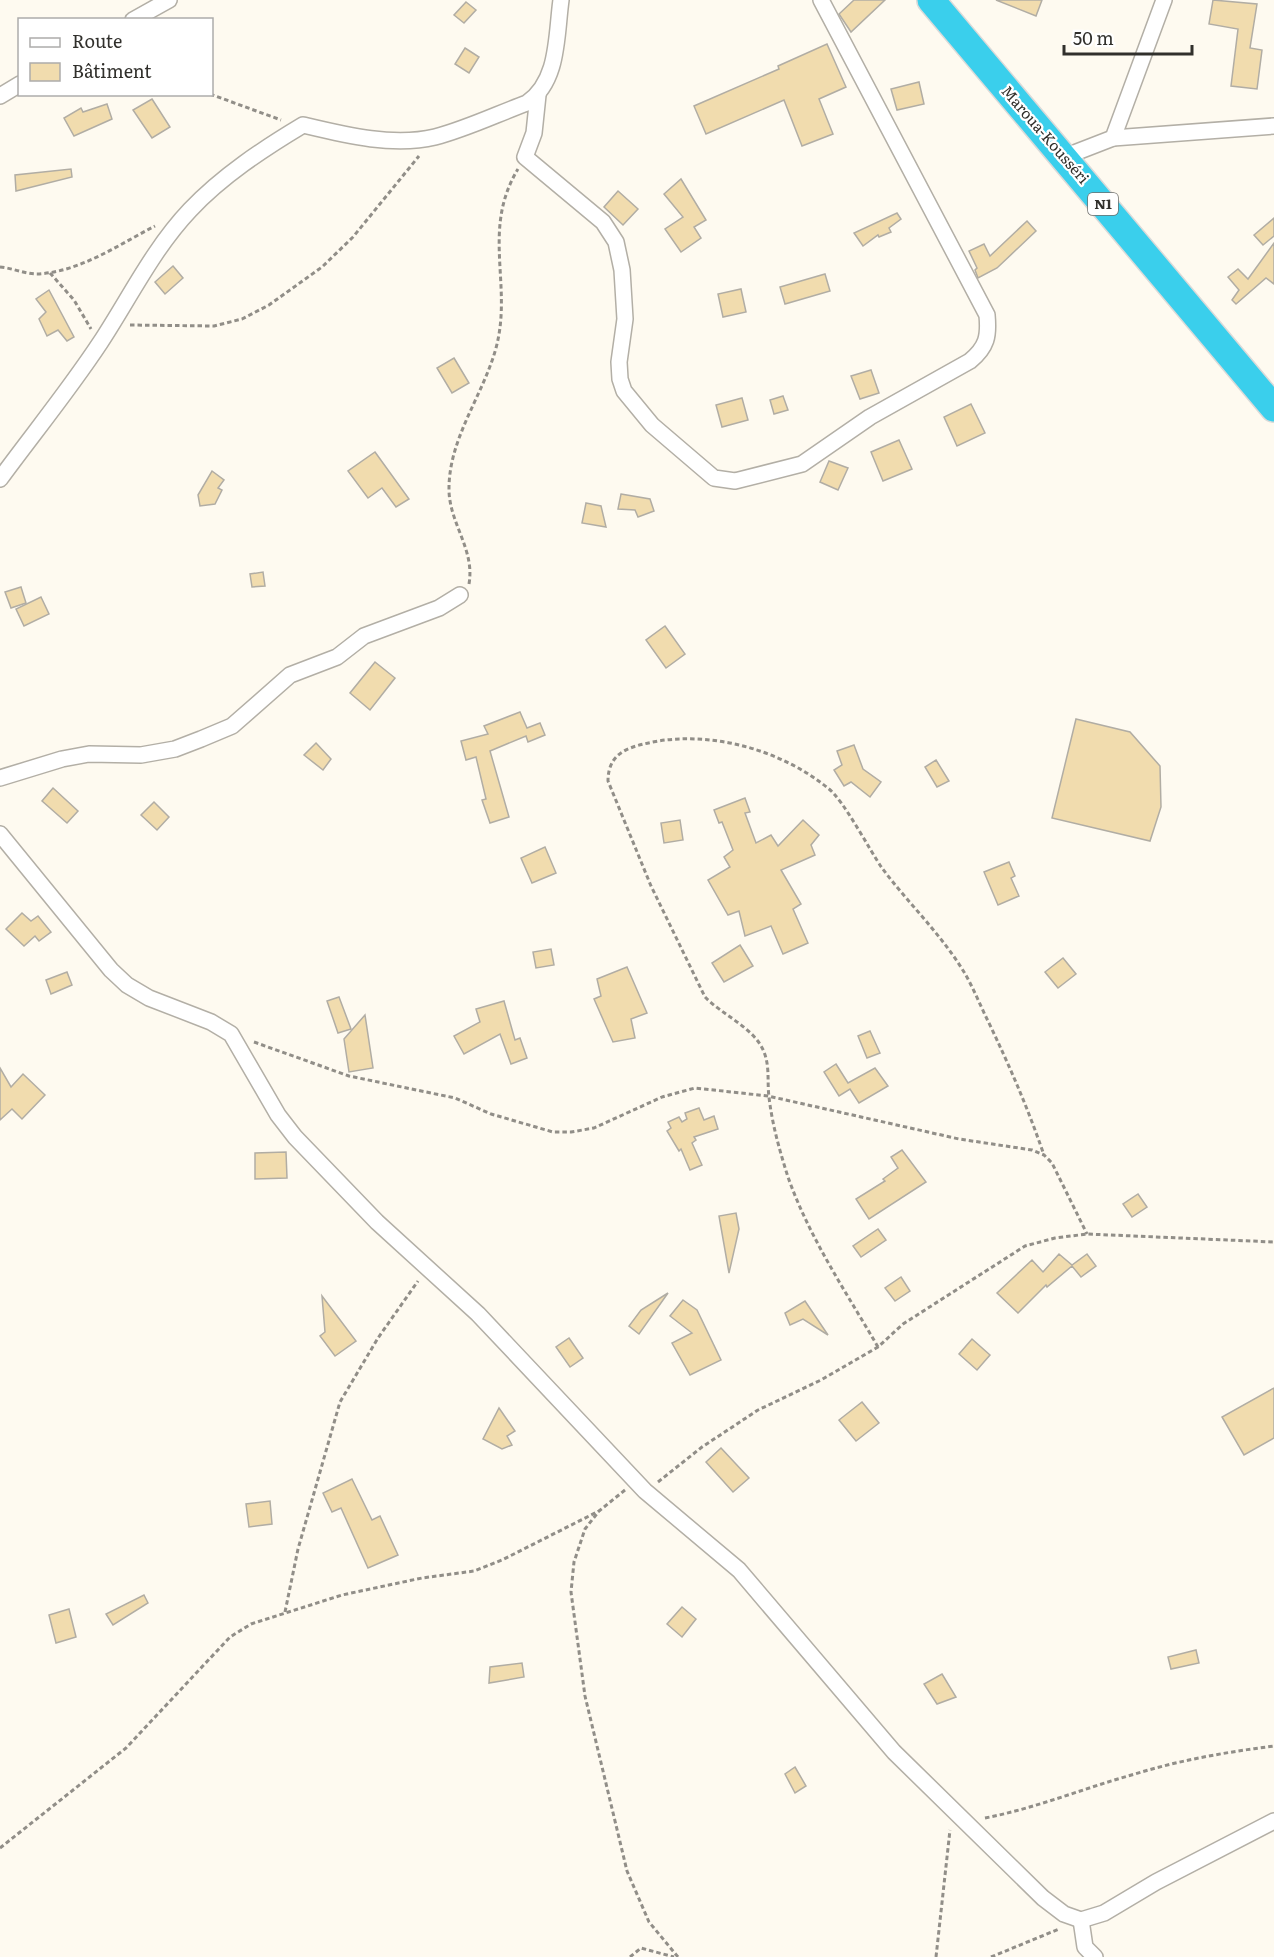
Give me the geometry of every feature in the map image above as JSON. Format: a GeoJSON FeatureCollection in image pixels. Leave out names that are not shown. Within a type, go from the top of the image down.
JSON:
{"type":"FeatureCollection","features":[{"type":"Feature","properties":{"kind":"highway","name":"Maroua-Kousséri"},"geometry":{"type":"LineString","coordinates":[[932,0],[980,61],[1064,157],[1274,408]]}},
{"type":"Feature","properties":{"kind":"street"},"geometry":{"type":"LineString","coordinates":[[138,18],[169,0]]}},
{"type":"Feature","properties":{"kind":"street"},"geometry":{"type":"LineString","coordinates":[[561,0],[551,72],[538,95],[534,133],[525,157],[603,222],[616,242],[622,270],[625,319],[619,362],[620,379],[624,391],[652,425],[714,478],[746,479],[802,464],[870,417],[970,362],[984,350],[989,332],[987,315],[821,0]]}},
{"type":"Feature","properties":{"kind":"street"},"geometry":{"type":"LineString","coordinates":[[1113,138],[1164,0]]}},
{"type":"Feature","properties":{"kind":"street"},"geometry":{"type":"LineString","coordinates":[[0,96],[18,85]]}},
{"type":"Feature","properties":{"kind":"street"},"geometry":{"type":"LineString","coordinates":[[0,480],[99,345],[157,253],[189,211],[211,190],[269,146],[303,125],[377,138],[409,140],[436,136],[527,103],[538,95]]}},
{"type":"Feature","properties":{"kind":"street"},"geometry":{"type":"LineString","coordinates":[[1064,157],[1113,138],[1274,126]]}},
{"type":"Feature","properties":{"kind":"street"},"geometry":{"type":"LineString","coordinates":[[0,778],[62,759],[89,754],[141,755],[175,749],[201,739],[232,726],[290,675],[337,657],[364,636],[439,608],[460,595]]}},
{"type":"Feature","properties":{"kind":"street"},"geometry":{"type":"LineString","coordinates":[[0,834],[111,970],[127,985],[149,998],[211,1022],[231,1034],[269,1100],[295,1137],[377,1222],[478,1314],[640,1486],[739,1570],[887,1744],[1043,1898],[1064,1914],[1081,1920],[1104,1913],[1156,1882],[1274,1821]]}},
{"type":"Feature","properties":{"kind":"street"},"geometry":{"type":"LineString","coordinates":[[1081,1920],[1085,1947],[1095,1957]]}},
{"type":"Feature","properties":{"kind":"path"},"geometry":{"type":"LineString","coordinates":[[213,95],[278,120],[303,125]]}},
{"type":"Feature","properties":{"kind":"path"},"geometry":{"type":"LineString","coordinates":[[112,323],[156,327],[214,326],[242,319],[269,305],[322,267],[353,237],[436,136]]}},
{"type":"Feature","properties":{"kind":"path"},"geometry":{"type":"LineString","coordinates":[[460,595],[470,584],[471,565],[452,507],[451,474],[458,443],[496,349],[501,321],[498,249],[502,206],[506,189],[525,157]]}},
{"type":"Feature","properties":{"kind":"path"},"geometry":{"type":"LineString","coordinates":[[0,267],[34,274],[50,273],[96,258],[160,224]]}},
{"type":"Feature","properties":{"kind":"path"},"geometry":{"type":"LineString","coordinates":[[50,273],[74,300],[99,345]]}},
{"type":"Feature","properties":{"kind":"path"},"geometry":{"type":"LineString","coordinates":[[878,1347],[803,1215],[782,1156],[768,1096],[769,1073],[764,1051],[745,1029],[719,1011],[705,997],[651,886],[608,780],[608,767],[619,753],[636,745],[669,740],[701,740],[748,746],[789,764],[830,789],[883,868],[964,971],[1022,1090],[1044,1155]]}},
{"type":"Feature","properties":{"kind":"path"},"geometry":{"type":"LineString","coordinates":[[231,1034],[349,1076],[455,1098],[491,1114],[553,1132],[594,1128],[662,1096],[695,1088],[768,1096],[959,1139],[1032,1150],[1044,1155],[1052,1163],[1087,1234]]}},
{"type":"Feature","properties":{"kind":"path"},"geometry":{"type":"LineString","coordinates":[[0,1848],[126,1749],[230,1637],[251,1624],[285,1612],[422,1578],[474,1571],[502,1560],[599,1511],[758,1410],[821,1380],[878,1347],[903,1324],[951,1291],[1025,1246],[1055,1238],[1087,1234],[1274,1242]]}},
{"type":"Feature","properties":{"kind":"path"},"geometry":{"type":"LineString","coordinates":[[285,1612],[298,1549],[340,1402],[378,1338],[427,1269]]}},
{"type":"Feature","properties":{"kind":"path"},"geometry":{"type":"LineString","coordinates":[[599,1511],[585,1529],[574,1562],[572,1582],[585,1696],[627,1871],[650,1922],[676,1957]]}},
{"type":"Feature","properties":{"kind":"path"},"geometry":{"type":"LineString","coordinates":[[966,1822],[1060,1800],[1135,1773],[1222,1753],[1274,1746]]}},
{"type":"Feature","properties":{"kind":"path"},"geometry":{"type":"LineString","coordinates":[[936,1957],[951,1807]]}},
{"type":"Feature","properties":{"kind":"path"},"geometry":{"type":"LineString","coordinates":[[991,1957],[1081,1920]]}},
{"type":"Feature","properties":{"kind":"path"},"geometry":{"type":"LineString","coordinates":[[630,1957],[641,1948],[676,1957]]}},
{"type":"Feature","properties":{"kind":"building"},"geometry":{"type":"Polygon","coordinates":[[[854,0],[885,0],[851,32],[839,14],[854,0]]]}},
{"type":"Feature","properties":{"kind":"building"},"geometry":{"type":"Polygon","coordinates":[[[996,0],[1042,0],[1036,16],[996,0]]]}},
{"type":"Feature","properties":{"kind":"building"},"geometry":{"type":"Polygon","coordinates":[[[1213,0],[1257,4],[1250,48],[1262,50],[1257,89],[1231,86],[1238,29],[1209,24],[1213,0]]]}},
{"type":"Feature","properties":{"kind":"building"},"geometry":{"type":"Polygon","coordinates":[[[466,2],[476,10],[464,23],[454,15],[466,2]]]}},
{"type":"Feature","properties":{"kind":"building"},"geometry":{"type":"Polygon","coordinates":[[[827,44],[846,87],[819,99],[833,134],[802,146],[784,100],[706,134],[694,106],[779,69],[778,66],[827,44]]]}},
{"type":"Feature","properties":{"kind":"building"},"geometry":{"type":"Polygon","coordinates":[[[465,48],[479,57],[469,73],[455,64],[465,48]]]}},
{"type":"Feature","properties":{"kind":"building"},"geometry":{"type":"Polygon","coordinates":[[[919,82],[924,104],[897,110],[891,89],[919,82]]]}},
{"type":"Feature","properties":{"kind":"building"},"geometry":{"type":"Polygon","coordinates":[[[152,99],[170,127],[152,138],[133,110],[152,99]]]}},
{"type":"Feature","properties":{"kind":"building"},"geometry":{"type":"Polygon","coordinates":[[[107,104],[112,119],[74,136],[64,118],[81,108],[83,112],[107,104]]]}},
{"type":"Feature","properties":{"kind":"building"},"geometry":{"type":"Polygon","coordinates":[[[71,169],[72,177],[16,191],[15,175],[71,169]]]}},
{"type":"Feature","properties":{"kind":"building"},"geometry":{"type":"Polygon","coordinates":[[[681,179],[706,220],[694,227],[701,238],[681,252],[665,229],[683,217],[664,194],[681,179]]]}},
{"type":"Feature","properties":{"kind":"building"},"geometry":{"type":"Polygon","coordinates":[[[618,191],[638,209],[623,225],[604,207],[618,191]]]}},
{"type":"Feature","properties":{"kind":"building"},"geometry":{"type":"Polygon","coordinates":[[[897,213],[901,219],[889,228],[891,232],[879,237],[878,235],[863,246],[854,233],[897,213]]]}},
{"type":"Feature","properties":{"kind":"building"},"geometry":{"type":"Polygon","coordinates":[[[1274,218],[1274,236],[1263,245],[1254,235],[1274,218]]]}},
{"type":"Feature","properties":{"kind":"building"},"geometry":{"type":"Polygon","coordinates":[[[1027,221],[1036,231],[997,268],[978,278],[975,270],[977,268],[969,251],[984,244],[990,256],[1027,221]]]}},
{"type":"Feature","properties":{"kind":"building"},"geometry":{"type":"Polygon","coordinates":[[[1274,243],[1274,284],[1266,278],[1236,304],[1232,300],[1239,290],[1228,277],[1238,269],[1248,279],[1274,243]]]}},
{"type":"Feature","properties":{"kind":"building"},"geometry":{"type":"Polygon","coordinates":[[[173,266],[183,278],[165,294],[155,282],[173,266]]]}},
{"type":"Feature","properties":{"kind":"building"},"geometry":{"type":"Polygon","coordinates":[[[825,274],[830,291],[785,304],[780,287],[825,274]]]}},
{"type":"Feature","properties":{"kind":"building"},"geometry":{"type":"Polygon","coordinates":[[[741,289],[746,312],[723,317],[718,294],[741,289]]]}},
{"type":"Feature","properties":{"kind":"building"},"geometry":{"type":"Polygon","coordinates":[[[49,290],[74,337],[67,341],[58,330],[47,336],[39,319],[46,312],[36,299],[49,290]]]}},
{"type":"Feature","properties":{"kind":"building"},"geometry":{"type":"Polygon","coordinates":[[[454,358],[469,383],[452,393],[437,368],[454,358]]]}},
{"type":"Feature","properties":{"kind":"building"},"geometry":{"type":"Polygon","coordinates":[[[871,370],[879,393],[860,399],[851,376],[871,370]]]}},
{"type":"Feature","properties":{"kind":"building"},"geometry":{"type":"Polygon","coordinates":[[[783,396],[788,410],[774,414],[770,400],[783,396]]]}},
{"type":"Feature","properties":{"kind":"building"},"geometry":{"type":"Polygon","coordinates":[[[742,398],[748,420],[722,427],[716,405],[742,398]]]}},
{"type":"Feature","properties":{"kind":"building"},"geometry":{"type":"Polygon","coordinates":[[[971,404],[985,433],[957,446],[944,417],[971,404]]]}},
{"type":"Feature","properties":{"kind":"building"},"geometry":{"type":"Polygon","coordinates":[[[899,440],[912,469],[883,481],[871,452],[899,440]]]}},
{"type":"Feature","properties":{"kind":"building"},"geometry":{"type":"Polygon","coordinates":[[[375,452],[409,499],[396,507],[382,488],[368,498],[348,471],[375,452]]]}},
{"type":"Feature","properties":{"kind":"building"},"geometry":{"type":"Polygon","coordinates":[[[829,461],[848,468],[838,490],[820,482],[829,461]]]}},
{"type":"Feature","properties":{"kind":"building"},"geometry":{"type":"Polygon","coordinates":[[[212,471],[224,480],[218,488],[222,490],[215,504],[200,506],[198,495],[212,471]]]}},
{"type":"Feature","properties":{"kind":"building"},"geometry":{"type":"Polygon","coordinates":[[[621,494],[650,499],[654,511],[638,517],[635,510],[618,509],[621,494]]]}},
{"type":"Feature","properties":{"kind":"building"},"geometry":{"type":"Polygon","coordinates":[[[586,503],[601,506],[606,527],[582,523],[586,503]]]}},
{"type":"Feature","properties":{"kind":"building"},"geometry":{"type":"Polygon","coordinates":[[[263,572],[265,586],[252,587],[250,574],[263,572]]]}},
{"type":"Feature","properties":{"kind":"building"},"geometry":{"type":"Polygon","coordinates":[[[21,587],[26,603],[11,608],[5,592],[21,587]]]}},
{"type":"Feature","properties":{"kind":"building"},"geometry":{"type":"Polygon","coordinates":[[[41,597],[49,614],[24,626],[16,609],[41,597]]]}},
{"type":"Feature","properties":{"kind":"building"},"geometry":{"type":"Polygon","coordinates":[[[665,626],[685,654],[666,668],[646,640],[665,626]]]}},
{"type":"Feature","properties":{"kind":"building"},"geometry":{"type":"Polygon","coordinates":[[[375,662],[395,678],[370,710],[350,693],[375,662]]]}},
{"type":"Feature","properties":{"kind":"building"},"geometry":{"type":"Polygon","coordinates":[[[520,712],[527,728],[540,723],[545,735],[528,742],[526,736],[490,751],[509,817],[490,823],[482,800],[486,799],[476,757],[466,760],[461,741],[488,734],[484,726],[520,712]]]}},
{"type":"Feature","properties":{"kind":"building"},"geometry":{"type":"Polygon","coordinates":[[[1076,719],[1130,732],[1160,766],[1161,807],[1150,841],[1052,818],[1076,719]]]}},
{"type":"Feature","properties":{"kind":"building"},"geometry":{"type":"Polygon","coordinates":[[[316,743],[331,759],[323,770],[304,755],[316,743]]]}},
{"type":"Feature","properties":{"kind":"building"},"geometry":{"type":"Polygon","coordinates":[[[854,745],[863,769],[881,782],[870,797],[851,782],[844,786],[834,770],[842,765],[837,751],[854,745]]]}},
{"type":"Feature","properties":{"kind":"building"},"geometry":{"type":"Polygon","coordinates":[[[936,760],[949,781],[937,787],[925,767],[936,760]]]}},
{"type":"Feature","properties":{"kind":"building"},"geometry":{"type":"Polygon","coordinates":[[[53,788],[78,811],[67,823],[42,801],[53,788]]]}},
{"type":"Feature","properties":{"kind":"building"},"geometry":{"type":"Polygon","coordinates":[[[745,798],[750,812],[745,813],[756,843],[771,835],[778,846],[803,820],[819,835],[811,845],[815,855],[781,870],[801,904],[793,909],[808,943],[783,954],[771,926],[745,936],[739,911],[728,915],[708,880],[730,867],[724,857],[733,850],[722,822],[719,823],[714,810],[745,798]]]}},
{"type":"Feature","properties":{"kind":"building"},"geometry":{"type":"Polygon","coordinates":[[[154,802],[169,817],[157,830],[141,815],[154,802]]]}},
{"type":"Feature","properties":{"kind":"building"},"geometry":{"type":"Polygon","coordinates":[[[680,820],[683,840],[664,843],[661,823],[680,820]]]}},
{"type":"Feature","properties":{"kind":"building"},"geometry":{"type":"Polygon","coordinates":[[[545,847],[556,873],[532,883],[521,858],[545,847]]]}},
{"type":"Feature","properties":{"kind":"building"},"geometry":{"type":"Polygon","coordinates":[[[1009,862],[1015,876],[1011,878],[1019,896],[998,905],[984,872],[1009,862]]]}},
{"type":"Feature","properties":{"kind":"building"},"geometry":{"type":"Polygon","coordinates":[[[22,913],[31,921],[38,916],[51,932],[39,941],[35,936],[24,946],[6,929],[22,913]]]}},
{"type":"Feature","properties":{"kind":"building"},"geometry":{"type":"Polygon","coordinates":[[[740,945],[753,966],[724,982],[712,963],[740,945]]]}},
{"type":"Feature","properties":{"kind":"building"},"geometry":{"type":"Polygon","coordinates":[[[551,949],[554,965],[536,968],[533,952],[551,949]]]}},
{"type":"Feature","properties":{"kind":"building"},"geometry":{"type":"Polygon","coordinates":[[[1063,958],[1076,974],[1058,988],[1045,972],[1063,958]]]}},
{"type":"Feature","properties":{"kind":"building"},"geometry":{"type":"Polygon","coordinates":[[[627,967],[647,1013],[631,1019],[635,1038],[613,1042],[594,999],[601,996],[597,979],[627,967]]]}},
{"type":"Feature","properties":{"kind":"building"},"geometry":{"type":"Polygon","coordinates":[[[67,972],[72,985],[51,994],[46,980],[67,972]]]}},
{"type":"Feature","properties":{"kind":"building"},"geometry":{"type":"Polygon","coordinates":[[[339,997],[351,1029],[338,1033],[327,1001],[339,997]]]}},
{"type":"Feature","properties":{"kind":"building"},"geometry":{"type":"Polygon","coordinates":[[[504,1001],[515,1040],[520,1038],[527,1058],[511,1064],[500,1034],[464,1054],[454,1036],[480,1022],[476,1009],[504,1001]]]}},
{"type":"Feature","properties":{"kind":"building"},"geometry":{"type":"Polygon","coordinates":[[[365,1015],[373,1068],[349,1072],[344,1039],[365,1015]]]}},
{"type":"Feature","properties":{"kind":"building"},"geometry":{"type":"Polygon","coordinates":[[[870,1031],[880,1053],[867,1058],[858,1036],[870,1031]]]}},
{"type":"Feature","properties":{"kind":"building"},"geometry":{"type":"Polygon","coordinates":[[[836,1064],[848,1083],[875,1068],[888,1086],[859,1103],[850,1089],[839,1096],[824,1072],[836,1064]]]}},
{"type":"Feature","properties":{"kind":"building"},"geometry":{"type":"Polygon","coordinates":[[[0,1068],[11,1087],[23,1074],[45,1095],[22,1119],[12,1109],[0,1120],[0,1068]]]}},
{"type":"Feature","properties":{"kind":"building"},"geometry":{"type":"Polygon","coordinates":[[[699,1108],[704,1120],[714,1116],[718,1129],[694,1137],[696,1140],[692,1143],[702,1165],[690,1170],[681,1149],[679,1151],[667,1131],[671,1128],[668,1122],[679,1117],[682,1122],[687,1119],[685,1113],[699,1108]]]}},
{"type":"Feature","properties":{"kind":"building"},"geometry":{"type":"Polygon","coordinates":[[[902,1150],[926,1182],[869,1219],[856,1199],[885,1181],[883,1179],[898,1168],[891,1157],[902,1150]]]}},
{"type":"Feature","properties":{"kind":"building"},"geometry":{"type":"Polygon","coordinates":[[[286,1152],[287,1178],[255,1179],[255,1153],[286,1152]]]}},
{"type":"Feature","properties":{"kind":"building"},"geometry":{"type":"Polygon","coordinates":[[[1138,1194],[1147,1207],[1132,1217],[1123,1204],[1138,1194]]]}},
{"type":"Feature","properties":{"kind":"building"},"geometry":{"type":"Polygon","coordinates":[[[736,1213],[739,1229],[729,1273],[719,1216],[736,1213]]]}},
{"type":"Feature","properties":{"kind":"building"},"geometry":{"type":"Polygon","coordinates":[[[878,1229],[886,1240],[861,1257],[853,1246],[878,1229]]]}},
{"type":"Feature","properties":{"kind":"building"},"geometry":{"type":"Polygon","coordinates":[[[1059,1254],[1072,1265],[1087,1254],[1096,1266],[1081,1277],[1072,1266],[1047,1287],[1046,1285],[1018,1313],[997,1293],[1032,1260],[1043,1272],[1059,1254]]]}},
{"type":"Feature","properties":{"kind":"building"},"geometry":{"type":"Polygon","coordinates":[[[901,1277],[910,1291],[895,1301],[885,1288],[901,1277]]]}},
{"type":"Feature","properties":{"kind":"building"},"geometry":{"type":"Polygon","coordinates":[[[668,1293],[639,1334],[629,1326],[641,1310],[668,1293]]]}},
{"type":"Feature","properties":{"kind":"building"},"geometry":{"type":"Polygon","coordinates":[[[322,1296],[356,1341],[335,1356],[320,1336],[325,1332],[322,1296]]]}},
{"type":"Feature","properties":{"kind":"building"},"geometry":{"type":"Polygon","coordinates":[[[683,1300],[697,1310],[721,1360],[690,1375],[672,1343],[692,1333],[670,1316],[683,1300]]]}},
{"type":"Feature","properties":{"kind":"building"},"geometry":{"type":"Polygon","coordinates":[[[805,1301],[828,1335],[803,1319],[790,1325],[785,1313],[805,1301]]]}},
{"type":"Feature","properties":{"kind":"building"},"geometry":{"type":"Polygon","coordinates":[[[569,1338],[583,1358],[570,1367],[556,1347],[569,1338]]]}},
{"type":"Feature","properties":{"kind":"building"},"geometry":{"type":"Polygon","coordinates":[[[972,1339],[990,1355],[977,1370],[959,1354],[972,1339]]]}},
{"type":"Feature","properties":{"kind":"building"},"geometry":{"type":"Polygon","coordinates":[[[1274,1388],[1274,1438],[1244,1455],[1222,1417],[1274,1388]]]}},
{"type":"Feature","properties":{"kind":"building"},"geometry":{"type":"Polygon","coordinates":[[[862,1402],[879,1423],[856,1441],[839,1420],[862,1402]]]}},
{"type":"Feature","properties":{"kind":"building"},"geometry":{"type":"Polygon","coordinates":[[[499,1408],[515,1431],[507,1436],[512,1445],[502,1449],[483,1439],[499,1408]]]}},
{"type":"Feature","properties":{"kind":"building"},"geometry":{"type":"Polygon","coordinates":[[[721,1448],[749,1478],[733,1492],[706,1462],[721,1448]]]}},
{"type":"Feature","properties":{"kind":"building"},"geometry":{"type":"Polygon","coordinates":[[[352,1479],[372,1520],[380,1516],[398,1555],[368,1568],[341,1508],[332,1512],[323,1493],[352,1479]]]}},
{"type":"Feature","properties":{"kind":"building"},"geometry":{"type":"Polygon","coordinates":[[[270,1501],[272,1524],[249,1527],[246,1504],[270,1501]]]}},
{"type":"Feature","properties":{"kind":"building"},"geometry":{"type":"Polygon","coordinates":[[[144,1595],[148,1603],[113,1625],[106,1614],[144,1595]]]}},
{"type":"Feature","properties":{"kind":"building"},"geometry":{"type":"Polygon","coordinates":[[[682,1607],[696,1619],[682,1637],[667,1624],[682,1607]]]}},
{"type":"Feature","properties":{"kind":"building"},"geometry":{"type":"Polygon","coordinates":[[[69,1609],[76,1637],[56,1643],[49,1615],[69,1609]]]}},
{"type":"Feature","properties":{"kind":"building"},"geometry":{"type":"Polygon","coordinates":[[[1196,1650],[1199,1663],[1171,1669],[1168,1657],[1196,1650]]]}},
{"type":"Feature","properties":{"kind":"building"},"geometry":{"type":"Polygon","coordinates":[[[522,1663],[524,1677],[489,1683],[490,1667],[522,1663]]]}},
{"type":"Feature","properties":{"kind":"building"},"geometry":{"type":"Polygon","coordinates":[[[942,1674],[956,1697],[937,1704],[924,1684],[942,1674]]]}},
{"type":"Feature","properties":{"kind":"building"},"geometry":{"type":"Polygon","coordinates":[[[795,1767],[806,1786],[795,1793],[785,1774],[795,1767]]]}}]}
